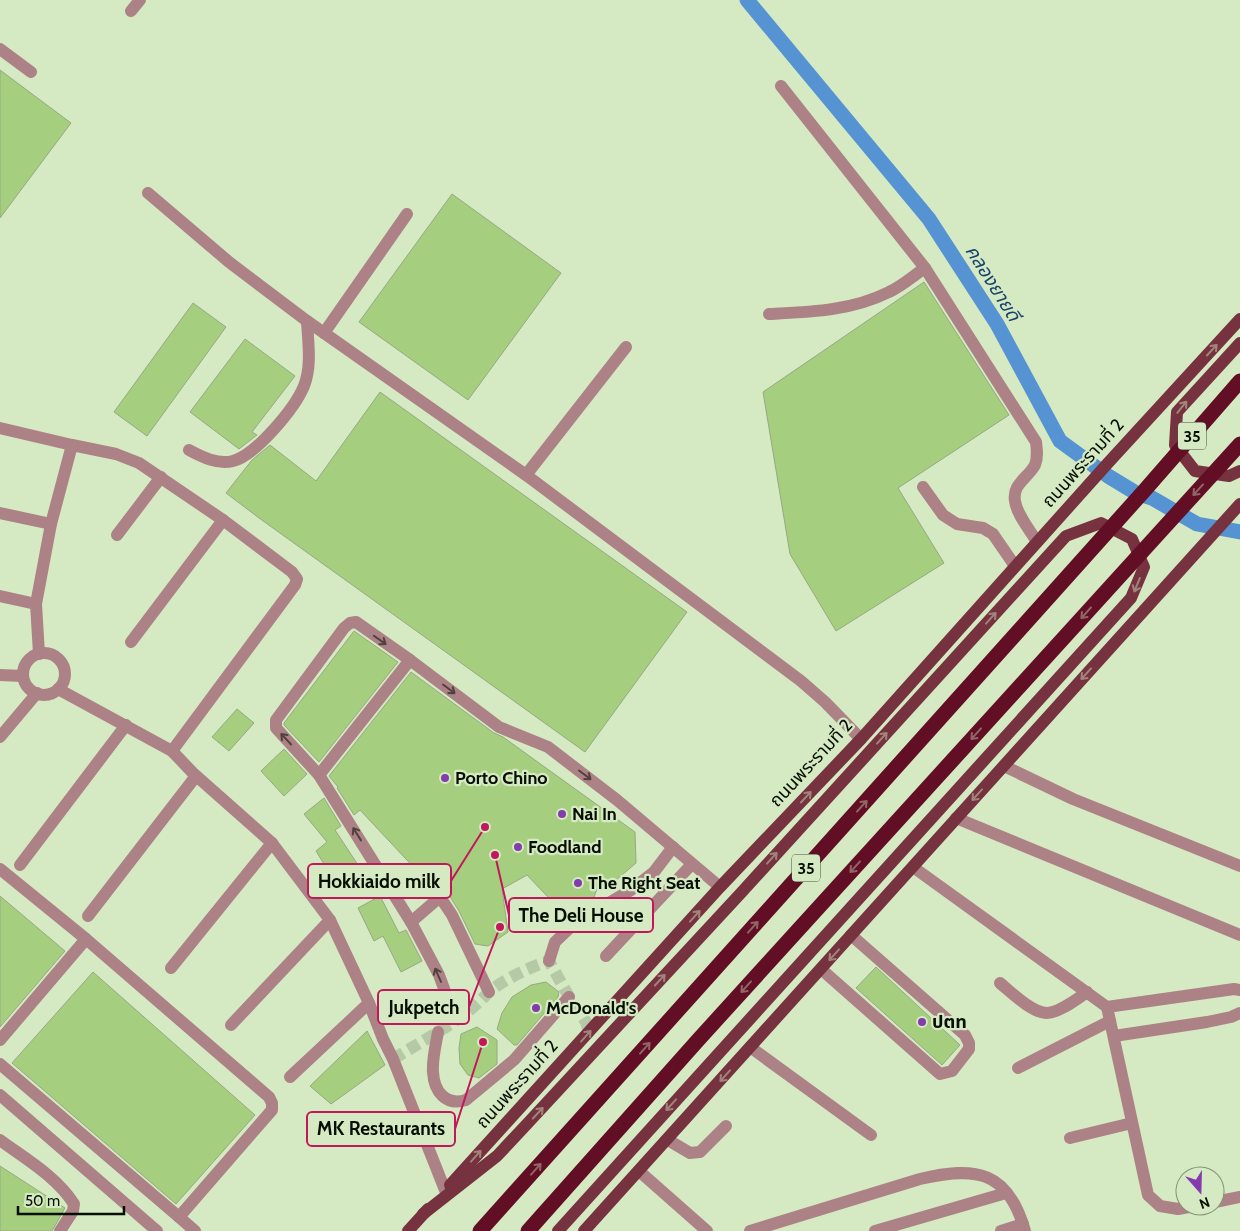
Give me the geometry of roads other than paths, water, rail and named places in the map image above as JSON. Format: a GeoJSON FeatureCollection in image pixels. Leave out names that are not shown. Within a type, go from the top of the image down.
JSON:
{"type":"FeatureCollection","features":[{"type":"Feature","properties":{"kind":"highway","name":"35"},"geometry":{"type":"LineString","coordinates":[[480,1231],[1144,491],[1240,381]]}},
{"type":"Feature","properties":{"kind":"highway","name":"35"},"geometry":{"type":"LineString","coordinates":[[528,1231],[699,1039],[1240,444]]}},
{"type":"Feature","properties":{"kind":"main road","name":"ถนนพระรามที่ 2"},"geometry":{"type":"LineString","coordinates":[[408,1231],[720,887],[861,739],[1108,463],[1240,319]]}},
{"type":"Feature","properties":{"kind":"main road"},"geometry":{"type":"LineString","coordinates":[[1240,343],[1177,412],[1175,445],[1195,471],[1229,476],[1240,471]]}},
{"type":"Feature","properties":{"kind":"main road"},"geometry":{"type":"LineString","coordinates":[[584,1231],[1240,504]]}},
{"type":"Feature","properties":{"kind":"main road"},"geometry":{"type":"LineString","coordinates":[[423,1214],[497,1156],[740,894],[1066,536],[1100,523],[1132,539],[1144,568],[1131,598],[558,1231]]}},
{"type":"Feature","properties":{"kind":"street"},"geometry":{"type":"LineString","coordinates":[[131,11],[140,0]]}},
{"type":"Feature","properties":{"kind":"street"},"geometry":{"type":"LineString","coordinates":[[0,49],[31,72]]}},
{"type":"Feature","properties":{"kind":"street"},"geometry":{"type":"LineString","coordinates":[[781,86],[925,268],[1036,442],[1038,455],[1034,465],[1015,491],[1015,502],[1038,542]]}},
{"type":"Feature","properties":{"kind":"street"},"geometry":{"type":"LineString","coordinates":[[148,193],[229,262],[307,321],[526,475],[801,681],[825,702],[861,739]]}},
{"type":"Feature","properties":{"kind":"street"},"geometry":{"type":"LineString","coordinates":[[324,333],[407,214]]}},
{"type":"Feature","properties":{"kind":"street"},"geometry":{"type":"LineString","coordinates":[[769,314],[844,308],[868,302],[891,292],[925,268]]}},
{"type":"Feature","properties":{"kind":"street"},"geometry":{"type":"LineString","coordinates":[[189,450],[207,460],[232,461],[245,455],[282,422],[304,387],[309,364],[307,321]]}},
{"type":"Feature","properties":{"kind":"street"},"geometry":{"type":"LineString","coordinates":[[526,475],[626,348]]}},
{"type":"Feature","properties":{"kind":"street"},"geometry":{"type":"LineString","coordinates":[[0,428],[116,454],[139,463],[223,520],[292,572],[297,579],[295,585],[172,751]]}},
{"type":"Feature","properties":{"kind":"street"},"geometry":{"type":"LineString","coordinates":[[39,654],[36,604],[52,524],[72,445]]}},
{"type":"Feature","properties":{"kind":"street"},"geometry":{"type":"LineString","coordinates":[[117,535],[161,477]]}},
{"type":"Feature","properties":{"kind":"street"},"geometry":{"type":"LineString","coordinates":[[923,487],[943,515],[957,524],[983,528],[993,534],[1016,566]]}},
{"type":"Feature","properties":{"kind":"street"},"geometry":{"type":"LineString","coordinates":[[0,513],[52,524]]}},
{"type":"Feature","properties":{"kind":"street"},"geometry":{"type":"LineString","coordinates":[[131,642],[223,520]]}},
{"type":"Feature","properties":{"kind":"street"},"geometry":{"type":"LineString","coordinates":[[0,596],[36,604]]}},
{"type":"Feature","properties":{"kind":"street"},"geometry":{"type":"LineString","coordinates":[[460,1018],[450,1005],[439,975],[411,922],[319,775],[276,728],[276,720],[344,628],[350,623],[356,622],[410,660],[499,728],[548,747],[617,800],[720,887]]}},
{"type":"Feature","properties":{"kind":"street"},"geometry":{"type":"LineString","coordinates":[[39,654],[52,655],[62,664],[64,677],[58,689],[48,694],[37,693],[27,686],[23,676],[26,664],[39,654]]}},
{"type":"Feature","properties":{"kind":"street"},"geometry":{"type":"LineString","coordinates":[[319,775],[410,660]]}},
{"type":"Feature","properties":{"kind":"street"},"geometry":{"type":"LineString","coordinates":[[0,676],[23,676]]}},
{"type":"Feature","properties":{"kind":"street"},"geometry":{"type":"LineString","coordinates":[[58,689],[172,751],[196,776],[272,843],[330,920],[369,1003],[446,1190]]}},
{"type":"Feature","properties":{"kind":"street"},"geometry":{"type":"LineString","coordinates":[[0,737],[37,693]]}},
{"type":"Feature","properties":{"kind":"street"},"geometry":{"type":"LineString","coordinates":[[20,865],[126,725]]}},
{"type":"Feature","properties":{"kind":"street"},"geometry":{"type":"LineString","coordinates":[[1004,766],[1073,799],[1240,866]]}},
{"type":"Feature","properties":{"kind":"street"},"geometry":{"type":"LineString","coordinates":[[88,916],[196,776]]}},
{"type":"Feature","properties":{"kind":"street"},"geometry":{"type":"LineString","coordinates":[[956,818],[1240,935]]}},
{"type":"Feature","properties":{"kind":"street"},"geometry":{"type":"LineString","coordinates":[[171,968],[272,843]]}},
{"type":"Feature","properties":{"kind":"street"},"geometry":{"type":"LineString","coordinates":[[549,960],[555,942],[574,923],[631,890],[654,872],[672,847]]}},
{"type":"Feature","properties":{"kind":"street"},"geometry":{"type":"LineString","coordinates":[[606,956],[692,864]]}},
{"type":"Feature","properties":{"kind":"street"},"geometry":{"type":"LineString","coordinates":[[913,867],[1107,1007],[1148,1195],[1160,1206],[1175,1208]]}},
{"type":"Feature","properties":{"kind":"street"},"geometry":{"type":"LineString","coordinates":[[0,869],[86,939],[269,1097],[272,1103],[272,1110],[179,1217]]}},
{"type":"Feature","properties":{"kind":"street"},"geometry":{"type":"LineString","coordinates":[[411,922],[440,897],[452,915],[489,992]]}},
{"type":"Feature","properties":{"kind":"street"},"geometry":{"type":"LineString","coordinates":[[231,1025],[330,920]]}},
{"type":"Feature","properties":{"kind":"street"},"geometry":{"type":"LineString","coordinates":[[821,970],[940,1074],[952,1071],[969,1049],[965,1035],[851,935]]}},
{"type":"Feature","properties":{"kind":"street"},"geometry":{"type":"LineString","coordinates":[[0,1040],[86,939]]}},
{"type":"Feature","properties":{"kind":"street"},"geometry":{"type":"LineString","coordinates":[[1000,983],[1032,1008],[1046,1013],[1064,1008],[1087,992]]}},
{"type":"Feature","properties":{"kind":"street"},"geometry":{"type":"LineString","coordinates":[[1107,1007],[1234,989],[1240,990]]}},
{"type":"Feature","properties":{"kind":"street"},"geometry":{"type":"LineString","coordinates":[[438,1032],[433,1072],[437,1086],[445,1098],[457,1103],[466,1100],[514,1060],[569,997]]}},
{"type":"Feature","properties":{"kind":"street"},"geometry":{"type":"LineString","coordinates":[[290,1078],[369,1003]]}},
{"type":"Feature","properties":{"kind":"street"},"geometry":{"type":"LineString","coordinates":[[1114,1036],[1207,1022],[1240,1013]]}},
{"type":"Feature","properties":{"kind":"street"},"geometry":{"type":"LineString","coordinates":[[1018,1068],[1110,1022]]}},
{"type":"Feature","properties":{"kind":"street"},"geometry":{"type":"LineString","coordinates":[[750,1048],[871,1135]]}},
{"type":"Feature","properties":{"kind":"street"},"geometry":{"type":"LineString","coordinates":[[0,1064],[195,1231]]}},
{"type":"Feature","properties":{"kind":"street"},"geometry":{"type":"LineString","coordinates":[[0,1095],[157,1231]]}},
{"type":"Feature","properties":{"kind":"street"},"geometry":{"type":"LineString","coordinates":[[1070,1138],[1132,1123]]}},
{"type":"Feature","properties":{"kind":"street"},"geometry":{"type":"LineString","coordinates":[[668,1140],[690,1153],[700,1152],[726,1126]]}},
{"type":"Feature","properties":{"kind":"street"},"geometry":{"type":"LineString","coordinates":[[0,1140],[48,1176],[68,1194],[74,1204],[73,1211],[60,1231]]}},
{"type":"Feature","properties":{"kind":"street"},"geometry":{"type":"LineString","coordinates":[[639,1171],[707,1231]]}},
{"type":"Feature","properties":{"kind":"street"},"geometry":{"type":"LineString","coordinates":[[750,1231],[920,1179],[948,1173],[978,1174],[991,1178],[1002,1187],[1014,1203],[1024,1228],[1001,1231]]}},
{"type":"Feature","properties":{"kind":"street"},"geometry":{"type":"LineString","coordinates":[[875,1231],[1006,1193]]}},
{"type":"Feature","properties":{"kind":"street"},"geometry":{"type":"LineString","coordinates":[[1225,1200],[1240,1197]]}},
{"type":"Feature","properties":{"kind":"waterway","name":"คลองยายดี"},"geometry":{"type":"LineString","coordinates":[[747,0],[929,219],[997,324],[1060,441],[1108,476],[1136,493],[1152,498],[1197,524],[1240,532]]}},
{"type":"Feature","properties":{"kind":"tunnel"},"geometry":{"type":"LineString","coordinates":[[393,1059],[454,1022],[501,983],[525,970],[549,961],[586,1022],[589,1032]]}},
{"type":"Feature","properties":{"kind":"place","name":"Porto Chino"},"geometry":{"type":"Point","coordinates":[445,778]}},
{"type":"Feature","properties":{"kind":"place","name":"Nai In"},"geometry":{"type":"Point","coordinates":[562,814]}},
{"type":"Feature","properties":{"kind":"place","name":"Hokkiaido milk"},"geometry":{"type":"Point","coordinates":[485,827]}},
{"type":"Feature","properties":{"kind":"place","name":"Foodland"},"geometry":{"type":"Point","coordinates":[518,847]}},
{"type":"Feature","properties":{"kind":"place","name":"The Deli House"},"geometry":{"type":"Point","coordinates":[495,855]}},
{"type":"Feature","properties":{"kind":"place","name":"The Right Seat"},"geometry":{"type":"Point","coordinates":[578,883]}},
{"type":"Feature","properties":{"kind":"place","name":"Jukpetch"},"geometry":{"type":"Point","coordinates":[500,927]}},
{"type":"Feature","properties":{"kind":"place","name":"McDonald's"},"geometry":{"type":"Point","coordinates":[536,1008]}},
{"type":"Feature","properties":{"kind":"place","name":"ปตท"},"geometry":{"type":"Point","coordinates":[922,1022]}},
{"type":"Feature","properties":{"kind":"place","name":"MK Restaurants"},"geometry":{"type":"Point","coordinates":[483,1042]}}]}
